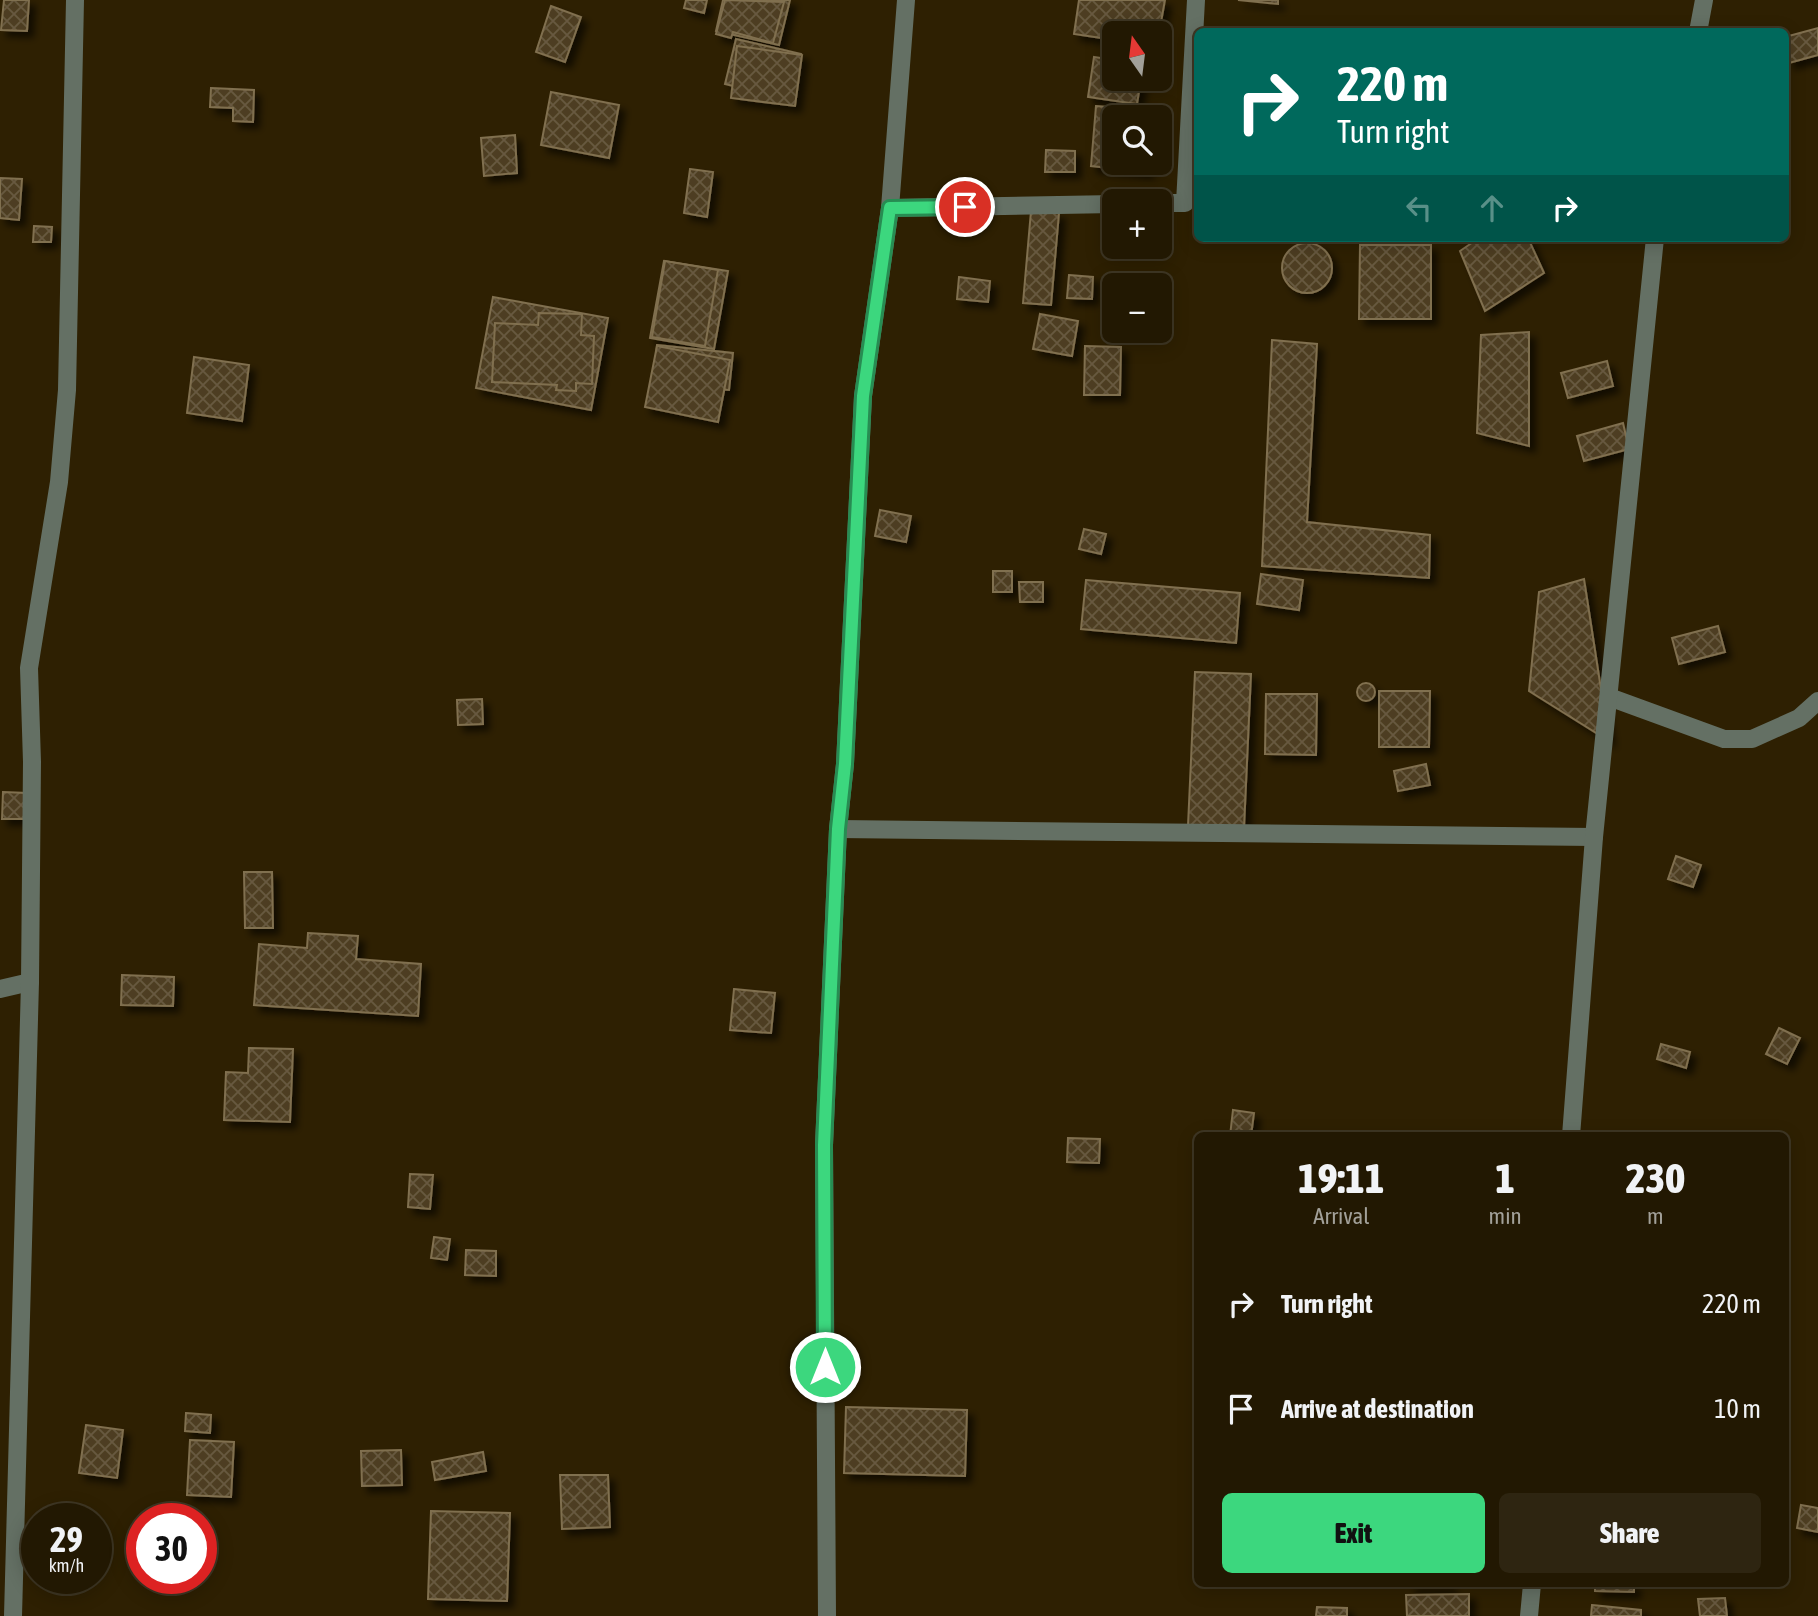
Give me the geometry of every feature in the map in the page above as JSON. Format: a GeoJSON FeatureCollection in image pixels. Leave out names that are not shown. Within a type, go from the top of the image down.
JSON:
{"type":"FeatureCollection","features":[{"type":"Feature","properties":{"kind":"street"},"geometry":{"type":"LineString","coordinates":[[13,1616],[30,982],[32,762],[29,668],[59,482],[67,390],[75,0]]}},
{"type":"Feature","properties":{"kind":"street"},"geometry":{"type":"LineString","coordinates":[[828,1616],[824,1145],[838,829],[845,764],[863,396],[890,208],[906,0]]}},
{"type":"Feature","properties":{"kind":"street"},"geometry":{"type":"LineString","coordinates":[[1194,28],[1196,0]]}},
{"type":"Feature","properties":{"kind":"street"},"geometry":{"type":"LineString","coordinates":[[1699,28],[1704,0]]}},
{"type":"Feature","properties":{"kind":"street"},"geometry":{"type":"LineString","coordinates":[[1172,203],[1185,203],[1194,37]]}},
{"type":"Feature","properties":{"kind":"street"},"geometry":{"type":"LineString","coordinates":[[890,208],[1102,204]]}},
{"type":"Feature","properties":{"kind":"street"},"geometry":{"type":"LineString","coordinates":[[1571,1132],[1594,837],[1655,242]]}},
{"type":"Feature","properties":{"kind":"street"},"geometry":{"type":"LineString","coordinates":[[1609,696],[1724,739],[1752,739],[1799,718],[1818,701]]}},
{"type":"Feature","properties":{"kind":"street"},"geometry":{"type":"LineString","coordinates":[[838,829],[1594,837]]}},
{"type":"Feature","properties":{"kind":"street"},"geometry":{"type":"LineString","coordinates":[[0,989],[30,982]]}},
{"type":"Feature","properties":{"kind":"street"},"geometry":{"type":"LineString","coordinates":[[1529,1616],[1532,1587]]}},
{"type":"Feature","properties":{"kind":"building"},"geometry":{"type":"Polygon","coordinates":[[[4,0],[29,0],[27,31],[1,30],[4,0]]]}},
{"type":"Feature","properties":{"kind":"building"},"geometry":{"type":"Polygon","coordinates":[[[686,0],[707,0],[704,13],[684,8],[686,0]]]}},
{"type":"Feature","properties":{"kind":"building"},"geometry":{"type":"Polygon","coordinates":[[[723,0],[790,0],[779,45],[716,31],[723,0]]]}},
{"type":"Feature","properties":{"kind":"building"},"geometry":{"type":"Polygon","coordinates":[[[725,0],[784,2],[773,43],[733,32],[731,38],[716,34],[725,0]]]}},
{"type":"Feature","properties":{"kind":"building"},"geometry":{"type":"Polygon","coordinates":[[[1079,0],[1165,0],[1161,21],[1102,21],[1102,38],[1074,34],[1079,0]]]}},
{"type":"Feature","properties":{"kind":"building"},"geometry":{"type":"Polygon","coordinates":[[[1238,0],[1278,0],[1278,4],[1238,0]]]}},
{"type":"Feature","properties":{"kind":"building"},"geometry":{"type":"Polygon","coordinates":[[[551,6],[581,17],[565,62],[536,52],[551,6]]]}},
{"type":"Feature","properties":{"kind":"building"},"geometry":{"type":"Polygon","coordinates":[[[1818,28],[1818,55],[1789,63],[1789,36],[1818,28]]]}},
{"type":"Feature","properties":{"kind":"building"},"geometry":{"type":"Polygon","coordinates":[[[736,39],[801,54],[791,100],[725,84],[736,39]]]}},
{"type":"Feature","properties":{"kind":"building"},"geometry":{"type":"Polygon","coordinates":[[[737,46],[802,55],[795,106],[731,98],[737,46]]]}},
{"type":"Feature","properties":{"kind":"building"},"geometry":{"type":"Polygon","coordinates":[[[1094,57],[1102,58],[1102,91],[1139,91],[1137,104],[1088,97],[1094,57]]]}},
{"type":"Feature","properties":{"kind":"building"},"geometry":{"type":"Polygon","coordinates":[[[211,88],[254,90],[253,122],[233,121],[233,108],[210,107],[211,88]]]}},
{"type":"Feature","properties":{"kind":"building"},"geometry":{"type":"Polygon","coordinates":[[[551,92],[619,105],[609,158],[541,145],[551,92]]]}},
{"type":"Feature","properties":{"kind":"building"},"geometry":{"type":"Polygon","coordinates":[[[1096,106],[1102,107],[1102,167],[1091,166],[1096,106]]]}},
{"type":"Feature","properties":{"kind":"building"},"geometry":{"type":"Polygon","coordinates":[[[515,135],[517,173],[484,176],[481,138],[515,135]]]}},
{"type":"Feature","properties":{"kind":"building"},"geometry":{"type":"Polygon","coordinates":[[[1046,150],[1075,151],[1075,172],[1045,172],[1046,150]]]}},
{"type":"Feature","properties":{"kind":"building"},"geometry":{"type":"Polygon","coordinates":[[[690,169],[713,172],[707,217],[684,213],[690,169]]]}},
{"type":"Feature","properties":{"kind":"building"},"geometry":{"type":"Polygon","coordinates":[[[0,178],[22,179],[19,220],[0,218],[0,178]]]}},
{"type":"Feature","properties":{"kind":"building"},"geometry":{"type":"Polygon","coordinates":[[[1031,211],[1059,213],[1051,305],[1023,303],[1031,211]]]}},
{"type":"Feature","properties":{"kind":"building"},"geometry":{"type":"Polygon","coordinates":[[[34,226],[52,227],[51,242],[33,242],[34,226]]]}},
{"type":"Feature","properties":{"kind":"building"},"geometry":{"type":"Polygon","coordinates":[[[1473,242],[1530,242],[1544,273],[1485,311],[1460,251],[1473,242]]]}},
{"type":"Feature","properties":{"kind":"building"},"geometry":{"type":"Polygon","coordinates":[[[1307,243],[1325,250],[1332,268],[1325,286],[1307,293],[1289,286],[1282,268],[1289,250],[1307,243]]]}},
{"type":"Feature","properties":{"kind":"building"},"geometry":{"type":"Polygon","coordinates":[[[1360,245],[1431,245],[1431,319],[1359,319],[1360,245]]]}},
{"type":"Feature","properties":{"kind":"building"},"geometry":{"type":"Polygon","coordinates":[[[664,261],[728,271],[714,349],[650,338],[664,261]]]}},
{"type":"Feature","properties":{"kind":"building"},"geometry":{"type":"Polygon","coordinates":[[[665,261],[718,270],[705,346],[652,337],[665,261]]]}},
{"type":"Feature","properties":{"kind":"building"},"geometry":{"type":"Polygon","coordinates":[[[1069,275],[1093,277],[1092,299],[1067,298],[1069,275]]]}},
{"type":"Feature","properties":{"kind":"building"},"geometry":{"type":"Polygon","coordinates":[[[959,277],[990,281],[988,302],[957,299],[959,277]]]}},
{"type":"Feature","properties":{"kind":"building"},"geometry":{"type":"Polygon","coordinates":[[[493,297],[608,318],[591,410],[476,388],[493,297]]]}},
{"type":"Feature","properties":{"kind":"building"},"geometry":{"type":"Polygon","coordinates":[[[539,313],[582,314],[581,335],[594,336],[592,384],[576,383],[576,391],[556,390],[557,385],[492,382],[495,323],[538,325],[539,313]]]}},
{"type":"Feature","properties":{"kind":"building"},"geometry":{"type":"Polygon","coordinates":[[[1040,314],[1078,321],[1072,356],[1033,349],[1040,314]]]}},
{"type":"Feature","properties":{"kind":"building"},"geometry":{"type":"Polygon","coordinates":[[[1529,332],[1529,446],[1477,433],[1481,335],[1529,332]]]}},
{"type":"Feature","properties":{"kind":"building"},"geometry":{"type":"Polygon","coordinates":[[[1272,340],[1317,344],[1307,522],[1430,535],[1429,578],[1262,566],[1272,340]]]}},
{"type":"Feature","properties":{"kind":"building"},"geometry":{"type":"Polygon","coordinates":[[[657,345],[733,353],[729,390],[703,388],[700,415],[668,411],[670,384],[653,382],[657,345]]]}},
{"type":"Feature","properties":{"kind":"building"},"geometry":{"type":"Polygon","coordinates":[[[657,346],[730,360],[718,422],[645,407],[657,346]]]}},
{"type":"Feature","properties":{"kind":"building"},"geometry":{"type":"Polygon","coordinates":[[[1085,346],[1121,347],[1120,395],[1084,395],[1085,346]]]}},
{"type":"Feature","properties":{"kind":"building"},"geometry":{"type":"Polygon","coordinates":[[[194,357],[249,365],[242,421],[187,413],[194,357]]]}},
{"type":"Feature","properties":{"kind":"building"},"geometry":{"type":"Polygon","coordinates":[[[1607,361],[1613,386],[1568,398],[1561,373],[1607,361]]]}},
{"type":"Feature","properties":{"kind":"building"},"geometry":{"type":"Polygon","coordinates":[[[1623,423],[1629,449],[1584,461],[1577,436],[1623,423]]]}},
{"type":"Feature","properties":{"kind":"building"},"geometry":{"type":"Polygon","coordinates":[[[880,510],[911,516],[906,542],[875,536],[880,510]]]}},
{"type":"Feature","properties":{"kind":"building"},"geometry":{"type":"Polygon","coordinates":[[[1084,529],[1106,534],[1101,554],[1079,549],[1084,529]]]}},
{"type":"Feature","properties":{"kind":"building"},"geometry":{"type":"Polygon","coordinates":[[[993,571],[1012,571],[1012,592],[993,592],[993,571]]]}},
{"type":"Feature","properties":{"kind":"building"},"geometry":{"type":"Polygon","coordinates":[[[1261,574],[1303,580],[1299,610],[1257,604],[1261,574]]]}},
{"type":"Feature","properties":{"kind":"building"},"geometry":{"type":"Polygon","coordinates":[[[1584,579],[1609,741],[1529,691],[1539,592],[1584,579]]]}},
{"type":"Feature","properties":{"kind":"building"},"geometry":{"type":"Polygon","coordinates":[[[1086,580],[1240,593],[1236,643],[1081,629],[1086,580]]]}},
{"type":"Feature","properties":{"kind":"building"},"geometry":{"type":"Polygon","coordinates":[[[1019,582],[1043,582],[1043,602],[1020,602],[1019,582]]]}},
{"type":"Feature","properties":{"kind":"building"},"geometry":{"type":"Polygon","coordinates":[[[1718,626],[1725,652],[1679,664],[1672,638],[1718,626]]]}},
{"type":"Feature","properties":{"kind":"building"},"geometry":{"type":"Polygon","coordinates":[[[1195,672],[1251,674],[1244,828],[1188,826],[1195,672]]]}},
{"type":"Feature","properties":{"kind":"building"},"geometry":{"type":"Polygon","coordinates":[[[1366,683],[1372,686],[1375,692],[1372,698],[1366,701],[1360,698],[1357,692],[1360,686],[1366,683]]]}},
{"type":"Feature","properties":{"kind":"building"},"geometry":{"type":"Polygon","coordinates":[[[1379,691],[1430,691],[1429,747],[1379,747],[1379,691]]]}},
{"type":"Feature","properties":{"kind":"building"},"geometry":{"type":"Polygon","coordinates":[[[1266,694],[1317,694],[1316,755],[1265,754],[1266,694]]]}},
{"type":"Feature","properties":{"kind":"building"},"geometry":{"type":"Polygon","coordinates":[[[482,699],[483,724],[458,725],[457,700],[482,699]]]}},
{"type":"Feature","properties":{"kind":"building"},"geometry":{"type":"Polygon","coordinates":[[[1426,764],[1430,785],[1398,791],[1394,771],[1426,764]]]}},
{"type":"Feature","properties":{"kind":"building"},"geometry":{"type":"Polygon","coordinates":[[[3,792],[27,793],[25,819],[2,819],[3,792]]]}},
{"type":"Feature","properties":{"kind":"building"},"geometry":{"type":"Polygon","coordinates":[[[1676,856],[1701,865],[1693,887],[1668,879],[1676,856]]]}},
{"type":"Feature","properties":{"kind":"building"},"geometry":{"type":"Polygon","coordinates":[[[244,872],[272,872],[273,928],[245,928],[244,872]]]}},
{"type":"Feature","properties":{"kind":"building"},"geometry":{"type":"Polygon","coordinates":[[[308,933],[358,936],[356,959],[421,964],[418,1016],[254,1005],[259,944],[307,948],[308,933]]]}},
{"type":"Feature","properties":{"kind":"building"},"geometry":{"type":"Polygon","coordinates":[[[122,975],[174,977],[173,1006],[121,1005],[122,975]]]}},
{"type":"Feature","properties":{"kind":"building"},"geometry":{"type":"Polygon","coordinates":[[[734,989],[775,993],[771,1033],[730,1030],[734,989]]]}},
{"type":"Feature","properties":{"kind":"building"},"geometry":{"type":"Polygon","coordinates":[[[1779,1028],[1800,1038],[1787,1064],[1766,1054],[1779,1028]]]}},
{"type":"Feature","properties":{"kind":"building"},"geometry":{"type":"Polygon","coordinates":[[[1661,1044],[1690,1052],[1686,1068],[1657,1059],[1661,1044]]]}},
{"type":"Feature","properties":{"kind":"building"},"geometry":{"type":"Polygon","coordinates":[[[249,1048],[293,1049],[290,1122],[224,1120],[226,1072],[248,1073],[249,1048]]]}},
{"type":"Feature","properties":{"kind":"building"},"geometry":{"type":"Polygon","coordinates":[[[1233,1110],[1254,1113],[1252,1132],[1230,1132],[1233,1110]]]}},
{"type":"Feature","properties":{"kind":"building"},"geometry":{"type":"Polygon","coordinates":[[[1068,1138],[1100,1139],[1099,1163],[1067,1162],[1068,1138]]]}},
{"type":"Feature","properties":{"kind":"building"},"geometry":{"type":"Polygon","coordinates":[[[410,1174],[433,1175],[430,1209],[408,1207],[410,1174]]]}},
{"type":"Feature","properties":{"kind":"building"},"geometry":{"type":"Polygon","coordinates":[[[434,1237],[450,1239],[447,1260],[431,1258],[434,1237]]]}},
{"type":"Feature","properties":{"kind":"building"},"geometry":{"type":"Polygon","coordinates":[[[466,1250],[496,1251],[496,1276],[465,1275],[466,1250]]]}},
{"type":"Feature","properties":{"kind":"building"},"geometry":{"type":"Polygon","coordinates":[[[846,1407],[967,1410],[965,1476],[844,1473],[846,1407]]]}},
{"type":"Feature","properties":{"kind":"building"},"geometry":{"type":"Polygon","coordinates":[[[186,1413],[211,1415],[210,1433],[185,1431],[186,1413]]]}},
{"type":"Feature","properties":{"kind":"building"},"geometry":{"type":"Polygon","coordinates":[[[86,1425],[123,1430],[117,1478],[79,1473],[86,1425]]]}},
{"type":"Feature","properties":{"kind":"building"},"geometry":{"type":"Polygon","coordinates":[[[190,1440],[234,1442],[231,1497],[187,1495],[190,1440]]]}},
{"type":"Feature","properties":{"kind":"building"},"geometry":{"type":"Polygon","coordinates":[[[401,1450],[402,1485],[362,1486],[361,1451],[401,1450]]]}},
{"type":"Feature","properties":{"kind":"building"},"geometry":{"type":"Polygon","coordinates":[[[483,1452],[486,1471],[435,1480],[432,1462],[483,1452]]]}},
{"type":"Feature","properties":{"kind":"building"},"geometry":{"type":"Polygon","coordinates":[[[560,1475],[608,1475],[610,1527],[562,1529],[560,1475]]]}},
{"type":"Feature","properties":{"kind":"building"},"geometry":{"type":"Polygon","coordinates":[[[1801,1505],[1818,1508],[1818,1532],[1797,1528],[1801,1505]]]}},
{"type":"Feature","properties":{"kind":"building"},"geometry":{"type":"Polygon","coordinates":[[[431,1511],[510,1513],[507,1601],[428,1599],[431,1511]]]}},
{"type":"Feature","properties":{"kind":"building"},"geometry":{"type":"Polygon","coordinates":[[[1410,1587],[1450,1587],[1450,1588],[1410,1587]]]}},
{"type":"Feature","properties":{"kind":"building"},"geometry":{"type":"Polygon","coordinates":[[[1595,1587],[1634,1587],[1634,1592],[1595,1591],[1595,1587]]]}},
{"type":"Feature","properties":{"kind":"building"},"geometry":{"type":"Polygon","coordinates":[[[1469,1594],[1469,1616],[1407,1616],[1406,1595],[1469,1594]]]}},
{"type":"Feature","properties":{"kind":"building"},"geometry":{"type":"Polygon","coordinates":[[[1725,1598],[1727,1616],[1700,1616],[1698,1599],[1725,1598]]]}},
{"type":"Feature","properties":{"kind":"building"},"geometry":{"type":"Polygon","coordinates":[[[1592,1605],[1641,1610],[1641,1616],[1591,1616],[1592,1605]]]}},
{"type":"Feature","properties":{"kind":"building"},"geometry":{"type":"Polygon","coordinates":[[[1317,1607],[1347,1608],[1347,1616],[1316,1616],[1317,1607]]]}},
{"type":"Feature","properties":{"kind":"route"},"geometry":{"type":"LineString","coordinates":[[825,1367],[824,1145],[838,829],[845,764],[863,396],[890,208],[965,207]]}}]}
